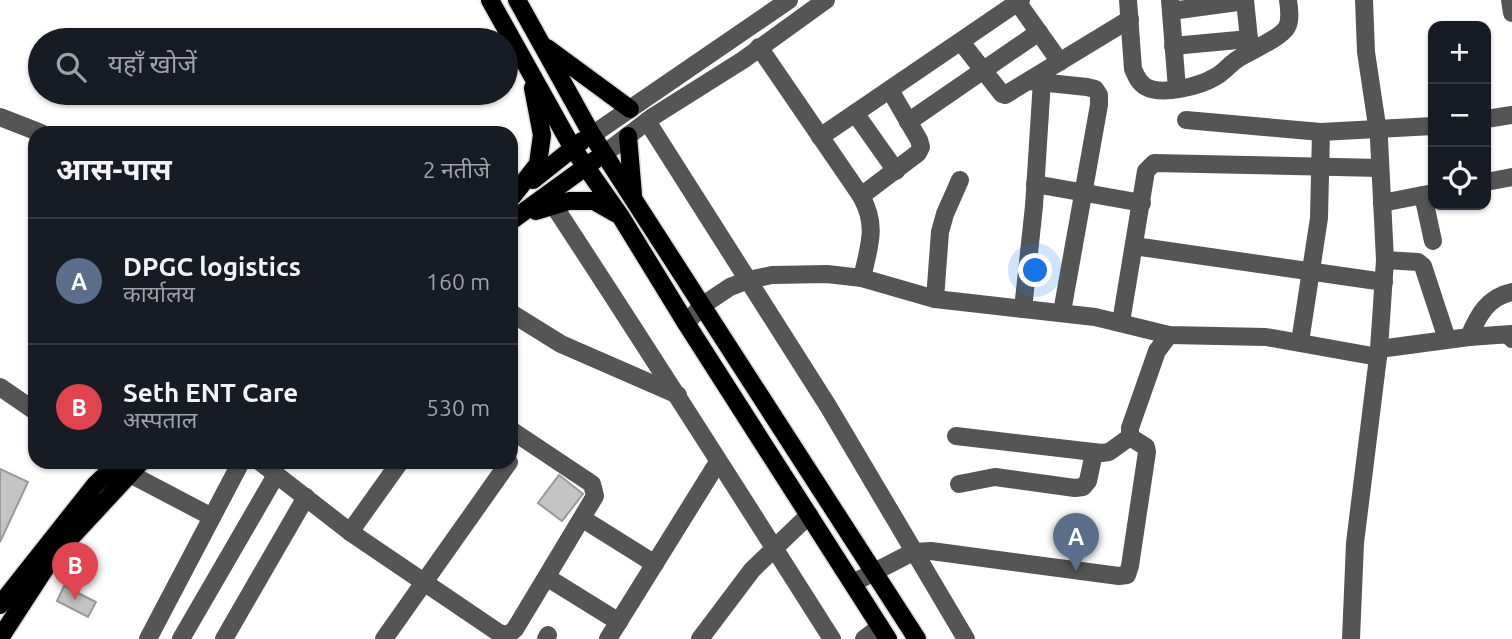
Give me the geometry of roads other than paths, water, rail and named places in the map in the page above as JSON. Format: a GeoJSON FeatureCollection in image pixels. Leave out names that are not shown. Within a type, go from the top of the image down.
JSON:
{"type":"FeatureCollection","features":[{"type":"Feature","properties":{"kind":"main road"},"geometry":{"type":"LineString","coordinates":[[490,0],[505,28]]}},
{"type":"Feature","properties":{"kind":"main road"},"geometry":{"type":"LineString","coordinates":[[517,0],[592,135],[917,639]]}},
{"type":"Feature","properties":{"kind":"main road"},"geometry":{"type":"LineString","coordinates":[[541,44],[630,109]]}},
{"type":"Feature","properties":{"kind":"main road"},"geometry":{"type":"LineString","coordinates":[[518,51],[572,147],[621,217],[884,633]]}},
{"type":"Feature","properties":{"kind":"main road"},"geometry":{"type":"LineString","coordinates":[[518,189],[538,164],[542,135],[532,77]]}},
{"type":"Feature","properties":{"kind":"main road"},"geometry":{"type":"LineString","coordinates":[[518,192],[572,147],[592,135]]}},
{"type":"Feature","properties":{"kind":"main road"},"geometry":{"type":"LineString","coordinates":[[628,136],[634,200]]}},
{"type":"Feature","properties":{"kind":"main road"},"geometry":{"type":"LineString","coordinates":[[518,217],[604,154]]}},
{"type":"Feature","properties":{"kind":"main road"},"geometry":{"type":"LineString","coordinates":[[518,217],[569,201],[594,201],[621,217]]}},
{"type":"Feature","properties":{"kind":"main road"},"geometry":{"type":"LineString","coordinates":[[0,605],[87,495],[119,469]]}},
{"type":"Feature","properties":{"kind":"main road"},"geometry":{"type":"LineString","coordinates":[[0,638],[52,558],[121,469]]}},
{"type":"Feature","properties":{"kind":"street"},"geometry":{"type":"LineString","coordinates":[[592,135],[789,0]]}},
{"type":"Feature","properties":{"kind":"street"},"geometry":{"type":"LineString","coordinates":[[604,154],[647,121],[743,60],[826,0]]}},
{"type":"Feature","properties":{"kind":"street"},"geometry":{"type":"LineString","coordinates":[[1173,46],[1250,45],[1281,34],[1288,27],[1288,0]]}},
{"type":"Feature","properties":{"kind":"street"},"geometry":{"type":"LineString","coordinates":[[1351,639],[1355,543],[1378,353],[1385,261],[1378,130],[1366,52],[1364,0]]}},
{"type":"Feature","properties":{"kind":"street"},"geometry":{"type":"LineString","coordinates":[[1510,0],[1512,13]]}},
{"type":"Feature","properties":{"kind":"street"},"geometry":{"type":"LineString","coordinates":[[820,137],[1020,1],[1059,62]]}},
{"type":"Feature","properties":{"kind":"street"},"geometry":{"type":"LineString","coordinates":[[1127,8],[1133,69],[1138,79],[1145,87],[1159,90],[1177,89],[1201,84],[1218,76],[1250,45],[1245,1],[1170,6],[1177,89]]}},
{"type":"Feature","properties":{"kind":"street"},"geometry":{"type":"LineString","coordinates":[[961,42],[1005,95],[1035,81],[1127,8]]}},
{"type":"Feature","properties":{"kind":"street"},"geometry":{"type":"LineString","coordinates":[[908,122],[1039,32]]}},
{"type":"Feature","properties":{"kind":"street"},"geometry":{"type":"LineString","coordinates":[[759,47],[870,211],[872,227],[862,278]]}},
{"type":"Feature","properties":{"kind":"street"},"geometry":{"type":"LineString","coordinates":[[1023,309],[1035,184],[1035,81]]}},
{"type":"Feature","properties":{"kind":"street"},"geometry":{"type":"LineString","coordinates":[[1035,81],[1087,87],[1095,89],[1099,95],[1062,312]]}},
{"type":"Feature","properties":{"kind":"street"},"geometry":{"type":"LineString","coordinates":[[861,196],[918,153],[920,147],[919,140],[890,90]]}},
{"type":"Feature","properties":{"kind":"street"},"geometry":{"type":"LineString","coordinates":[[855,113],[896,171]]}},
{"type":"Feature","properties":{"kind":"street"},"geometry":{"type":"LineString","coordinates":[[1491,118],[1512,115]]}},
{"type":"Feature","properties":{"kind":"street"},"geometry":{"type":"LineString","coordinates":[[0,117],[28,128]]}},
{"type":"Feature","properties":{"kind":"street"},"geometry":{"type":"LineString","coordinates":[[1186,120],[1321,132],[1428,126]]}},
{"type":"Feature","properties":{"kind":"street"},"geometry":{"type":"LineString","coordinates":[[647,121],[853,447],[966,639]]}},
{"type":"Feature","properties":{"kind":"street"},"geometry":{"type":"LineString","coordinates":[[1300,342],[1319,218],[1321,132]]}},
{"type":"Feature","properties":{"kind":"street"},"geometry":{"type":"LineString","coordinates":[[1121,322],[1146,171],[1154,163],[1380,168]]}},
{"type":"Feature","properties":{"kind":"street"},"geometry":{"type":"LineString","coordinates":[[1491,181],[1512,177]]}},
{"type":"Feature","properties":{"kind":"street"},"geometry":{"type":"LineString","coordinates":[[934,299],[940,232],[960,180]]}},
{"type":"Feature","properties":{"kind":"street"},"geometry":{"type":"LineString","coordinates":[[1035,184],[1142,203]]}},
{"type":"Feature","properties":{"kind":"street"},"geometry":{"type":"LineString","coordinates":[[1382,203],[1428,194]]}},
{"type":"Feature","properties":{"kind":"street"},"geometry":{"type":"LineString","coordinates":[[554,205],[832,639]]}},
{"type":"Feature","properties":{"kind":"street"},"geometry":{"type":"LineString","coordinates":[[1430,210],[1433,241]]}},
{"type":"Feature","properties":{"kind":"street"},"geometry":{"type":"LineString","coordinates":[[1134,246],[1384,282]]}},
{"type":"Feature","properties":{"kind":"street"},"geometry":{"type":"LineString","coordinates":[[1385,261],[1413,262],[1423,266],[1447,339]]}},
{"type":"Feature","properties":{"kind":"street"},"geometry":{"type":"LineString","coordinates":[[686,323],[703,304],[748,279],[772,275],[827,274],[862,278],[934,299],[1062,312],[1121,322],[1169,335],[1231,335],[1378,353],[1447,339],[1512,336]]}},
{"type":"Feature","properties":{"kind":"street"},"geometry":{"type":"LineString","coordinates":[[1469,337],[1485,307],[1493,299],[1512,292]]}},
{"type":"Feature","properties":{"kind":"street"},"geometry":{"type":"LineString","coordinates":[[518,317],[561,344],[678,396]]}},
{"type":"Feature","properties":{"kind":"street"},"geometry":{"type":"LineString","coordinates":[[1130,437],[1130,428],[1147,376],[1157,351],[1169,335]]}},
{"type":"Feature","properties":{"kind":"street"},"geometry":{"type":"LineString","coordinates":[[0,387],[28,406]]}},
{"type":"Feature","properties":{"kind":"street"},"geometry":{"type":"LineString","coordinates":[[269,469],[350,532],[499,633],[508,635],[515,629],[548,578],[595,496],[592,484],[518,434]]}},
{"type":"Feature","properties":{"kind":"street"},"geometry":{"type":"LineString","coordinates":[[956,436],[1094,453],[1108,452],[1130,437]]}},
{"type":"Feature","properties":{"kind":"street"},"geometry":{"type":"LineString","coordinates":[[853,583],[913,552],[931,551],[1127,575],[1147,452],[1146,447],[1130,437]]}},
{"type":"Feature","properties":{"kind":"street"},"geometry":{"type":"LineString","coordinates":[[959,484],[995,477],[1075,488],[1088,481],[1094,453]]}},
{"type":"Feature","properties":{"kind":"street"},"geometry":{"type":"LineString","coordinates":[[608,639],[718,462]]}},
{"type":"Feature","properties":{"kind":"street"},"geometry":{"type":"LineString","coordinates":[[131,469],[212,517]]}},
{"type":"Feature","properties":{"kind":"street"},"geometry":{"type":"LineString","coordinates":[[155,636],[236,469]]}},
{"type":"Feature","properties":{"kind":"street"},"geometry":{"type":"LineString","coordinates":[[350,532],[395,469]]}},
{"type":"Feature","properties":{"kind":"street"},"geometry":{"type":"LineString","coordinates":[[384,639],[504,469]]}},
{"type":"Feature","properties":{"kind":"street"},"geometry":{"type":"LineString","coordinates":[[181,639],[276,475]]}},
{"type":"Feature","properties":{"kind":"street"},"geometry":{"type":"LineString","coordinates":[[223,639],[306,497]]}},
{"type":"Feature","properties":{"kind":"street"},"geometry":{"type":"LineString","coordinates":[[700,639],[732,595],[774,547],[810,515]]}},
{"type":"Feature","properties":{"kind":"street"},"geometry":{"type":"LineString","coordinates":[[583,519],[654,564]]}},
{"type":"Feature","properties":{"kind":"street"},"geometry":{"type":"LineString","coordinates":[[548,578],[620,622]]}},
{"type":"Feature","properties":{"kind":"street"},"geometry":{"type":"LineString","coordinates":[[864,639],[884,633]]}},
{"type":"Feature","properties":{"kind":"place","name":"DPGC logistics"},"geometry":{"type":"Point","coordinates":[1076,571]}},
{"type":"Feature","properties":{"kind":"place","name":"Seth ENT Care"},"geometry":{"type":"Point","coordinates":[75,600]}}]}
